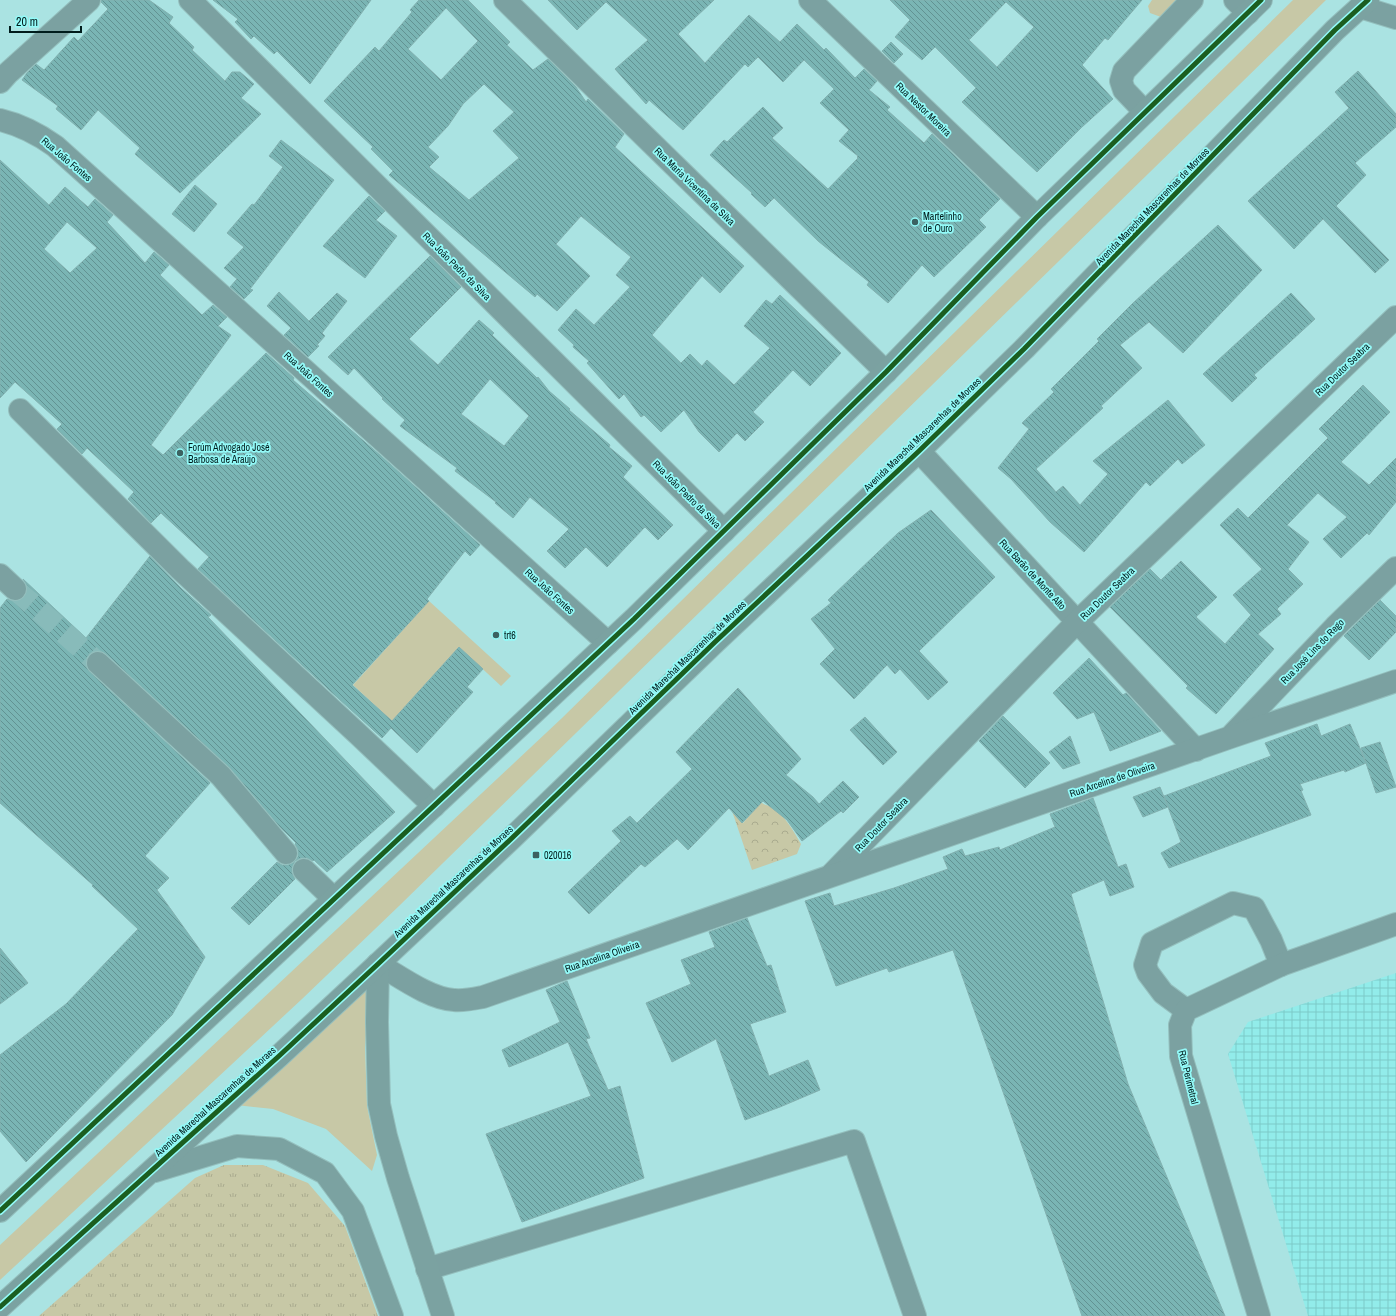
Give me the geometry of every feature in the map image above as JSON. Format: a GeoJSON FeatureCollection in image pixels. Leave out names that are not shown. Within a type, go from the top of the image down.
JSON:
{"type":"FeatureCollection","features":[{"type":"Feature","properties":{"kind":"highway"},"geometry":{"type":"LineString","coordinates":[[5,1204],[608,643],[886,372],[1037,217],[1145,112],[1248,4]]}},
{"type":"Feature","properties":{"kind":"highway","name":"Avenida Marechal Mascarenhas de Moraes"},"geometry":{"type":"LineString","coordinates":[[0,1307],[279,1056],[378,964],[512,838],[715,642],[919,450],[1024,349],[1335,30],[1364,4]]}},
{"type":"Feature","properties":{"kind":"highway"},"geometry":{"type":"LineString","coordinates":[[378,964],[377,1022],[379,1104],[386,1136],[443,1316]]}},
{"type":"Feature","properties":{"kind":"highway"},"geometry":{"type":"LineString","coordinates":[[148,1173],[237,1146],[279,1149],[325,1173],[353,1211],[392,1316]]}},
{"type":"Feature","properties":{"kind":"street"},"geometry":{"type":"LineString","coordinates":[[0,82],[89,0]]}},
{"type":"Feature","properties":{"kind":"street","name":"Rua João Pedro da Silva"},"geometry":{"type":"LineString","coordinates":[[190,0],[724,531]]}},
{"type":"Feature","properties":{"kind":"street","name":"Rua Maria Vicentina da Silva"},"geometry":{"type":"LineString","coordinates":[[505,0],[886,372]]}},
{"type":"Feature","properties":{"kind":"street","name":"Rua Nestor Moreira"},"geometry":{"type":"LineString","coordinates":[[810,0],[1037,217]]}},
{"type":"Feature","properties":{"kind":"street"},"geometry":{"type":"LineString","coordinates":[[1145,112],[1124,90],[1121,81],[1124,71],[1192,0]]}},
{"type":"Feature","properties":{"kind":"street"},"geometry":{"type":"LineString","coordinates":[[1364,4],[1396,18]]}},
{"type":"Feature","properties":{"kind":"street","name":"Rua João Fontes"},"geometry":{"type":"LineString","coordinates":[[0,120],[13,123],[29,130],[55,146],[608,643]]}},
{"type":"Feature","properties":{"kind":"street","name":"Rua Doutor Seabra"},"geometry":{"type":"LineString","coordinates":[[828,878],[1077,622],[1396,317]]}},
{"type":"Feature","properties":{"kind":"street"},"geometry":{"type":"LineString","coordinates":[[20,410],[180,570],[434,806]]}},
{"type":"Feature","properties":{"kind":"street","name":"Rua Barão de Monte Alto"},"geometry":{"type":"LineString","coordinates":[[919,450],[1196,750]]}},
{"type":"Feature","properties":{"kind":"street","name":"Rua José Lins do Rego"},"geometry":{"type":"LineString","coordinates":[[1231,737],[1335,627],[1396,568]]}},
{"type":"Feature","properties":{"kind":"street"},"geometry":{"type":"LineString","coordinates":[[98,663],[221,776],[286,853]]}},
{"type":"Feature","properties":{"kind":"street","name":"Rua Arcelina de Oliveira"},"geometry":{"type":"LineString","coordinates":[[828,878],[1396,681]]}},
{"type":"Feature","properties":{"kind":"street"},"geometry":{"type":"LineString","coordinates":[[304,870],[334,899]]}},
{"type":"Feature","properties":{"kind":"street","name":"Rua Arcelina Oliveira"},"geometry":{"type":"LineString","coordinates":[[378,964],[424,991],[453,1000],[475,999],[828,878]]}},
{"type":"Feature","properties":{"kind":"street"},"geometry":{"type":"LineString","coordinates":[[1281,965],[1271,940],[1254,908],[1233,903],[1152,943],[1145,965],[1148,973],[1163,993],[1186,1010],[1281,965],[1396,924]]}},
{"type":"Feature","properties":{"kind":"street","name":"Rua Perimetral"},"geometry":{"type":"LineString","coordinates":[[1186,1010],[1180,1025],[1181,1056],[1259,1316]]}},
{"type":"Feature","properties":{"kind":"street"},"geometry":{"type":"LineString","coordinates":[[427,1269],[854,1141],[915,1316]]}},
{"type":"Feature","properties":{"kind":"shaded area"},"geometry":{"type":"Polygon","coordinates":[[[1396,973],[1396,1316],[1308,1316],[1228,1054],[1248,1022],[1396,973]]]}},
{"type":"Feature","properties":{"kind":"green space"},"geometry":{"type":"Polygon","coordinates":[[[1152,0],[1184,0],[1172,21],[1150,13],[1148,6],[1152,0]]]}},
{"type":"Feature","properties":{"kind":"green space"},"geometry":{"type":"Polygon","coordinates":[[[1293,0],[1326,0],[399,906],[302,999],[0,1280],[0,1245],[562,718],[1293,0]]]}},
{"type":"Feature","properties":{"kind":"green space"},"geometry":{"type":"Polygon","coordinates":[[[429,601],[511,676],[501,686],[459,647],[392,721],[353,685],[429,601]]]}},
{"type":"Feature","properties":{"kind":"green space"},"geometry":{"type":"Polygon","coordinates":[[[761,802],[770,806],[780,814],[795,833],[801,844],[797,854],[752,870],[732,811],[743,823],[761,802]]]}},
{"type":"Feature","properties":{"kind":"green space"},"geometry":{"type":"Polygon","coordinates":[[[370,980],[365,1048],[367,1106],[377,1155],[372,1171],[326,1129],[273,1109],[236,1105],[370,980]]]}},
{"type":"Feature","properties":{"kind":"green space"},"geometry":{"type":"Polygon","coordinates":[[[224,1165],[263,1165],[308,1183],[345,1226],[378,1316],[39,1316],[195,1178],[224,1165]]]}},
{"type":"Feature","properties":{"kind":"building"},"geometry":{"type":"Polygon","coordinates":[[[101,0],[149,0],[173,17],[169,23],[194,47],[192,50],[225,81],[232,72],[240,72],[254,84],[241,98],[261,114],[180,193],[135,154],[140,148],[98,110],[81,130],[56,109],[58,106],[22,80],[36,64],[44,70],[74,37],[78,41],[108,9],[101,2],[101,0]]]}},
{"type":"Feature","properties":{"kind":"building"},"geometry":{"type":"Polygon","coordinates":[[[213,0],[371,0],[310,84],[277,51],[274,54],[254,36],[251,39],[235,22],[238,19],[213,0]]]}},
{"type":"Feature","properties":{"kind":"building"},"geometry":{"type":"Polygon","coordinates":[[[419,0],[468,0],[510,42],[507,45],[533,70],[548,59],[576,87],[586,102],[588,99],[624,134],[615,147],[744,266],[720,293],[702,276],[652,335],[681,363],[690,354],[702,366],[707,360],[734,385],[770,348],[744,326],[766,300],[772,304],[780,295],[841,353],[810,386],[793,370],[753,412],[764,422],[745,441],[737,433],[719,452],[699,432],[684,410],[661,432],[644,415],[641,417],[624,394],[619,399],[587,363],[589,361],[573,347],[574,345],[558,330],[576,309],[594,325],[630,287],[616,275],[631,257],[581,216],[556,244],[590,276],[557,311],[537,294],[535,297],[389,175],[393,171],[371,149],[373,147],[324,101],[375,47],[379,51],[412,12],[410,10],[419,0]],[[446,8],[408,49],[441,80],[478,41],[446,8]],[[484,84],[463,104],[448,126],[428,147],[439,157],[429,167],[469,200],[519,158],[493,131],[514,112],[484,84]]]}},
{"type":"Feature","properties":{"kind":"building"},"geometry":{"type":"Polygon","coordinates":[[[548,0],[714,0],[678,34],[705,63],[749,15],[780,42],[797,24],[824,50],[826,48],[855,78],[864,69],[877,81],[869,90],[890,107],[887,110],[924,143],[932,134],[1000,199],[979,220],[986,227],[934,277],[922,265],[888,303],[867,285],[869,282],[818,241],[774,198],[765,207],[751,194],[752,193],[710,155],[724,140],[727,142],[763,107],[783,128],[772,138],[828,189],[858,158],[858,156],[839,141],[849,130],[820,103],[834,89],[804,60],[783,82],[758,57],[748,67],[745,64],[683,130],[649,100],[646,104],[615,69],[648,40],[606,2],[577,30],[548,0]]]}},
{"type":"Feature","properties":{"kind":"building"},"geometry":{"type":"Polygon","coordinates":[[[890,0],[1142,0],[1108,40],[1105,38],[1082,65],[1113,99],[1082,127],[1037,172],[962,102],[976,88],[935,47],[922,60],[895,37],[910,20],[890,0]],[[1006,2],[969,40],[997,67],[1034,27],[1006,2]]]}},
{"type":"Feature","properties":{"kind":"building"},"geometry":{"type":"Polygon","coordinates":[[[891,42],[903,54],[894,63],[882,51],[891,42]]]}},
{"type":"Feature","properties":{"kind":"building"},"geometry":{"type":"Polygon","coordinates":[[[1358,71],[1396,114],[1396,127],[1355,163],[1366,175],[1336,206],[1389,260],[1375,273],[1323,219],[1294,249],[1248,201],[1349,108],[1335,92],[1358,71]]]}},
{"type":"Feature","properties":{"kind":"building"},"geometry":{"type":"Polygon","coordinates":[[[281,140],[334,180],[250,289],[253,290],[244,299],[230,287],[237,279],[224,268],[244,247],[227,233],[252,204],[254,205],[283,167],[269,156],[281,140]]]}},
{"type":"Feature","properties":{"kind":"building","name":"Forúm Advogado José Barbosa de Araújo"},"geometry":{"type":"Polygon","coordinates":[[[0,160],[49,205],[65,187],[88,207],[95,199],[113,215],[107,222],[145,263],[154,252],[169,265],[160,275],[202,315],[213,305],[227,317],[218,326],[231,335],[151,445],[163,455],[266,353],[294,378],[293,380],[380,455],[480,545],[470,556],[465,551],[427,599],[429,601],[352,685],[392,721],[459,647],[483,669],[467,687],[473,692],[417,753],[391,728],[382,738],[198,569],[209,557],[161,513],[151,523],[128,499],[134,492],[87,448],[82,454],[57,429],[62,424],[15,382],[0,398],[0,160]],[[67,222],[44,249],[70,273],[97,248],[67,222]]]}},
{"type":"Feature","properties":{"kind":"building"},"geometry":{"type":"Polygon","coordinates":[[[195,185],[217,204],[194,232],[172,214],[195,185]]]}},
{"type":"Feature","properties":{"kind":"building"},"geometry":{"type":"Polygon","coordinates":[[[369,196],[385,211],[376,220],[397,236],[365,278],[323,246],[369,196]]]}},
{"type":"Feature","properties":{"kind":"building"},"geometry":{"type":"Polygon","coordinates":[[[1218,225],[1262,270],[1183,353],[1149,322],[1120,345],[1142,368],[1101,406],[1103,408],[1036,469],[1056,492],[1063,486],[1080,505],[1108,474],[1093,461],[1168,400],[1205,445],[1182,464],[1178,459],[1150,486],[1146,482],[1084,552],[1050,522],[1011,479],[998,468],[1029,429],[1022,423],[1054,392],[1051,389],[1099,341],[1097,339],[1132,304],[1218,225]]]}},
{"type":"Feature","properties":{"kind":"building"},"geometry":{"type":"Polygon","coordinates":[[[430,256],[461,287],[409,339],[438,365],[479,320],[494,333],[492,335],[537,378],[538,377],[549,391],[610,445],[609,447],[632,466],[623,477],[673,525],[658,540],[645,527],[607,567],[586,547],[565,568],[547,551],[569,529],[530,497],[513,518],[495,503],[496,502],[455,471],[457,468],[400,426],[405,420],[382,399],[383,398],[354,368],[348,375],[328,357],[430,256]],[[490,379],[461,414],[504,446],[529,416],[490,379]]]}},
{"type":"Feature","properties":{"kind":"building"},"geometry":{"type":"Polygon","coordinates":[[[279,292],[309,321],[337,293],[347,301],[322,333],[325,336],[317,345],[319,346],[308,357],[284,335],[291,328],[267,306],[279,292]]]}},
{"type":"Feature","properties":{"kind":"building"},"geometry":{"type":"Polygon","coordinates":[[[1291,293],[1315,319],[1254,375],[1257,378],[1232,402],[1203,374],[1291,293]]]}},
{"type":"Feature","properties":{"kind":"building"},"geometry":{"type":"Polygon","coordinates":[[[1363,385],[1390,412],[1341,462],[1369,485],[1396,458],[1396,502],[1369,535],[1367,533],[1341,558],[1323,539],[1347,517],[1318,493],[1287,525],[1309,542],[1288,569],[1303,584],[1277,609],[1281,614],[1258,634],[1274,649],[1216,714],[1186,688],[1188,686],[1110,607],[1150,569],[1161,580],[1181,561],[1217,597],[1196,617],[1225,644],[1251,615],[1233,595],[1262,569],[1220,525],[1238,508],[1248,518],[1328,438],[1319,429],[1363,385]]]}},
{"type":"Feature","properties":{"kind":"building"},"geometry":{"type":"Polygon","coordinates":[[[931,510],[995,577],[919,651],[948,682],[928,700],[900,669],[895,674],[887,665],[854,699],[820,664],[835,649],[811,619],[831,603],[828,600],[898,533],[931,510]]]}},
{"type":"Feature","properties":{"kind":"building"},"geometry":{"type":"Polygon","coordinates":[[[150,556],[181,588],[211,615],[208,617],[395,812],[327,872],[314,860],[301,858],[295,861],[292,867],[292,873],[295,879],[249,925],[231,908],[277,862],[282,865],[288,865],[294,862],[298,857],[296,843],[279,826],[229,767],[106,654],[100,651],[94,651],[89,654],[86,661],[86,667],[90,672],[210,783],[145,856],[169,878],[157,890],[205,957],[172,1015],[26,1162],[0,1131],[0,1055],[66,1004],[138,929],[92,886],[93,885],[0,803],[0,608],[7,599],[18,601],[24,597],[27,591],[27,586],[23,579],[86,638],[150,556]]]}},
{"type":"Feature","properties":{"kind":"building"},"geometry":{"type":"Polygon","coordinates":[[[1380,600],[1396,616],[1396,632],[1369,660],[1344,636],[1380,600]]]}},
{"type":"Feature","properties":{"kind":"building"},"geometry":{"type":"Polygon","coordinates":[[[1089,658],[1123,695],[1126,693],[1127,694],[1161,731],[1110,751],[1094,712],[1077,719],[1053,693],[1089,658]]]}},
{"type":"Feature","properties":{"kind":"building"},"geometry":{"type":"Polygon","coordinates":[[[738,688],[801,759],[786,775],[813,797],[819,804],[843,781],[859,797],[843,813],[841,811],[802,841],[787,820],[763,801],[742,823],[729,808],[688,850],[677,839],[645,867],[641,864],[589,914],[568,892],[621,841],[612,831],[630,816],[637,823],[692,769],[676,752],[738,688]]]}},
{"type":"Feature","properties":{"kind":"building"},"geometry":{"type":"Polygon","coordinates":[[[1003,716],[1050,763],[1025,788],[979,741],[1003,716]]]}},
{"type":"Feature","properties":{"kind":"building"},"geometry":{"type":"Polygon","coordinates":[[[865,717],[897,752],[883,765],[850,730],[865,717]]]}},
{"type":"Feature","properties":{"kind":"building"},"geometry":{"type":"Polygon","coordinates":[[[1317,724],[1321,736],[1350,724],[1366,763],[1345,772],[1344,770],[1300,784],[1303,790],[1301,791],[1311,815],[1169,868],[1161,853],[1181,842],[1164,796],[1271,756],[1265,743],[1317,724]]]}},
{"type":"Feature","properties":{"kind":"building"},"geometry":{"type":"Polygon","coordinates":[[[1070,736],[1080,763],[1063,769],[1049,752],[1070,736]]]}},
{"type":"Feature","properties":{"kind":"building"},"geometry":{"type":"Polygon","coordinates":[[[1380,742],[1396,787],[1376,793],[1361,748],[1380,742]]]}},
{"type":"Feature","properties":{"kind":"building"},"geometry":{"type":"Polygon","coordinates":[[[1160,787],[1168,807],[1143,817],[1133,797],[1160,787]]]}},
{"type":"Feature","properties":{"kind":"building"},"geometry":{"type":"Polygon","coordinates":[[[1093,798],[1118,867],[1126,864],[1134,887],[1110,896],[1104,880],[1071,894],[1128,1084],[1225,1316],[1082,1316],[953,950],[889,972],[887,968],[836,986],[805,901],[830,893],[834,906],[894,888],[948,869],[943,857],[962,849],[965,856],[999,847],[1000,850],[1055,827],[1050,814],[1093,798]]]}},
{"type":"Feature","properties":{"kind":"building"},"geometry":{"type":"Polygon","coordinates":[[[747,918],[767,966],[771,965],[786,1012],[750,1024],[769,1076],[808,1060],[820,1090],[745,1120],[716,1039],[672,1062],[646,1003],[691,984],[681,960],[715,947],[709,932],[747,918]]]}},
{"type":"Feature","properties":{"kind":"building"},"geometry":{"type":"Polygon","coordinates":[[[0,948],[28,983],[0,1004],[0,948]]]}},
{"type":"Feature","properties":{"kind":"building"},"geometry":{"type":"Polygon","coordinates":[[[567,981],[590,1038],[586,1039],[608,1090],[620,1086],[644,1178],[522,1222],[486,1134],[591,1096],[568,1042],[509,1067],[502,1050],[560,1022],[546,990],[567,981]]]}},
{"type":"Feature","properties":{"kind":"tunnel"},"geometry":{"type":"LineString","coordinates":[[15,589],[98,663]]}},
{"type":"Feature","properties":{"kind":"cycle path"},"geometry":{"type":"LineString","coordinates":[[0,1211],[634,619],[886,372],[1037,217],[1261,0]]}},
{"type":"Feature","properties":{"kind":"cycle path"},"geometry":{"type":"LineString","coordinates":[[0,1307],[279,1056],[378,964],[512,838],[715,642],[919,451],[1024,349],[1335,30],[1368,0]]}},
{"type":"Feature","properties":{"kind":"place","name":"Martelinho de Ouro"},"geometry":{"type":"Point","coordinates":[915,222]}},
{"type":"Feature","properties":{"kind":"place","name":"Forúm Advogado José Barbosa de Araújo"},"geometry":{"type":"Point","coordinates":[180,453]}},
{"type":"Feature","properties":{"kind":"place","name":"trt6"},"geometry":{"type":"Point","coordinates":[496,635]}},
{"type":"Feature","properties":{"kind":"place","name":"020016"},"geometry":{"type":"Point","coordinates":[536,855]}}]}
